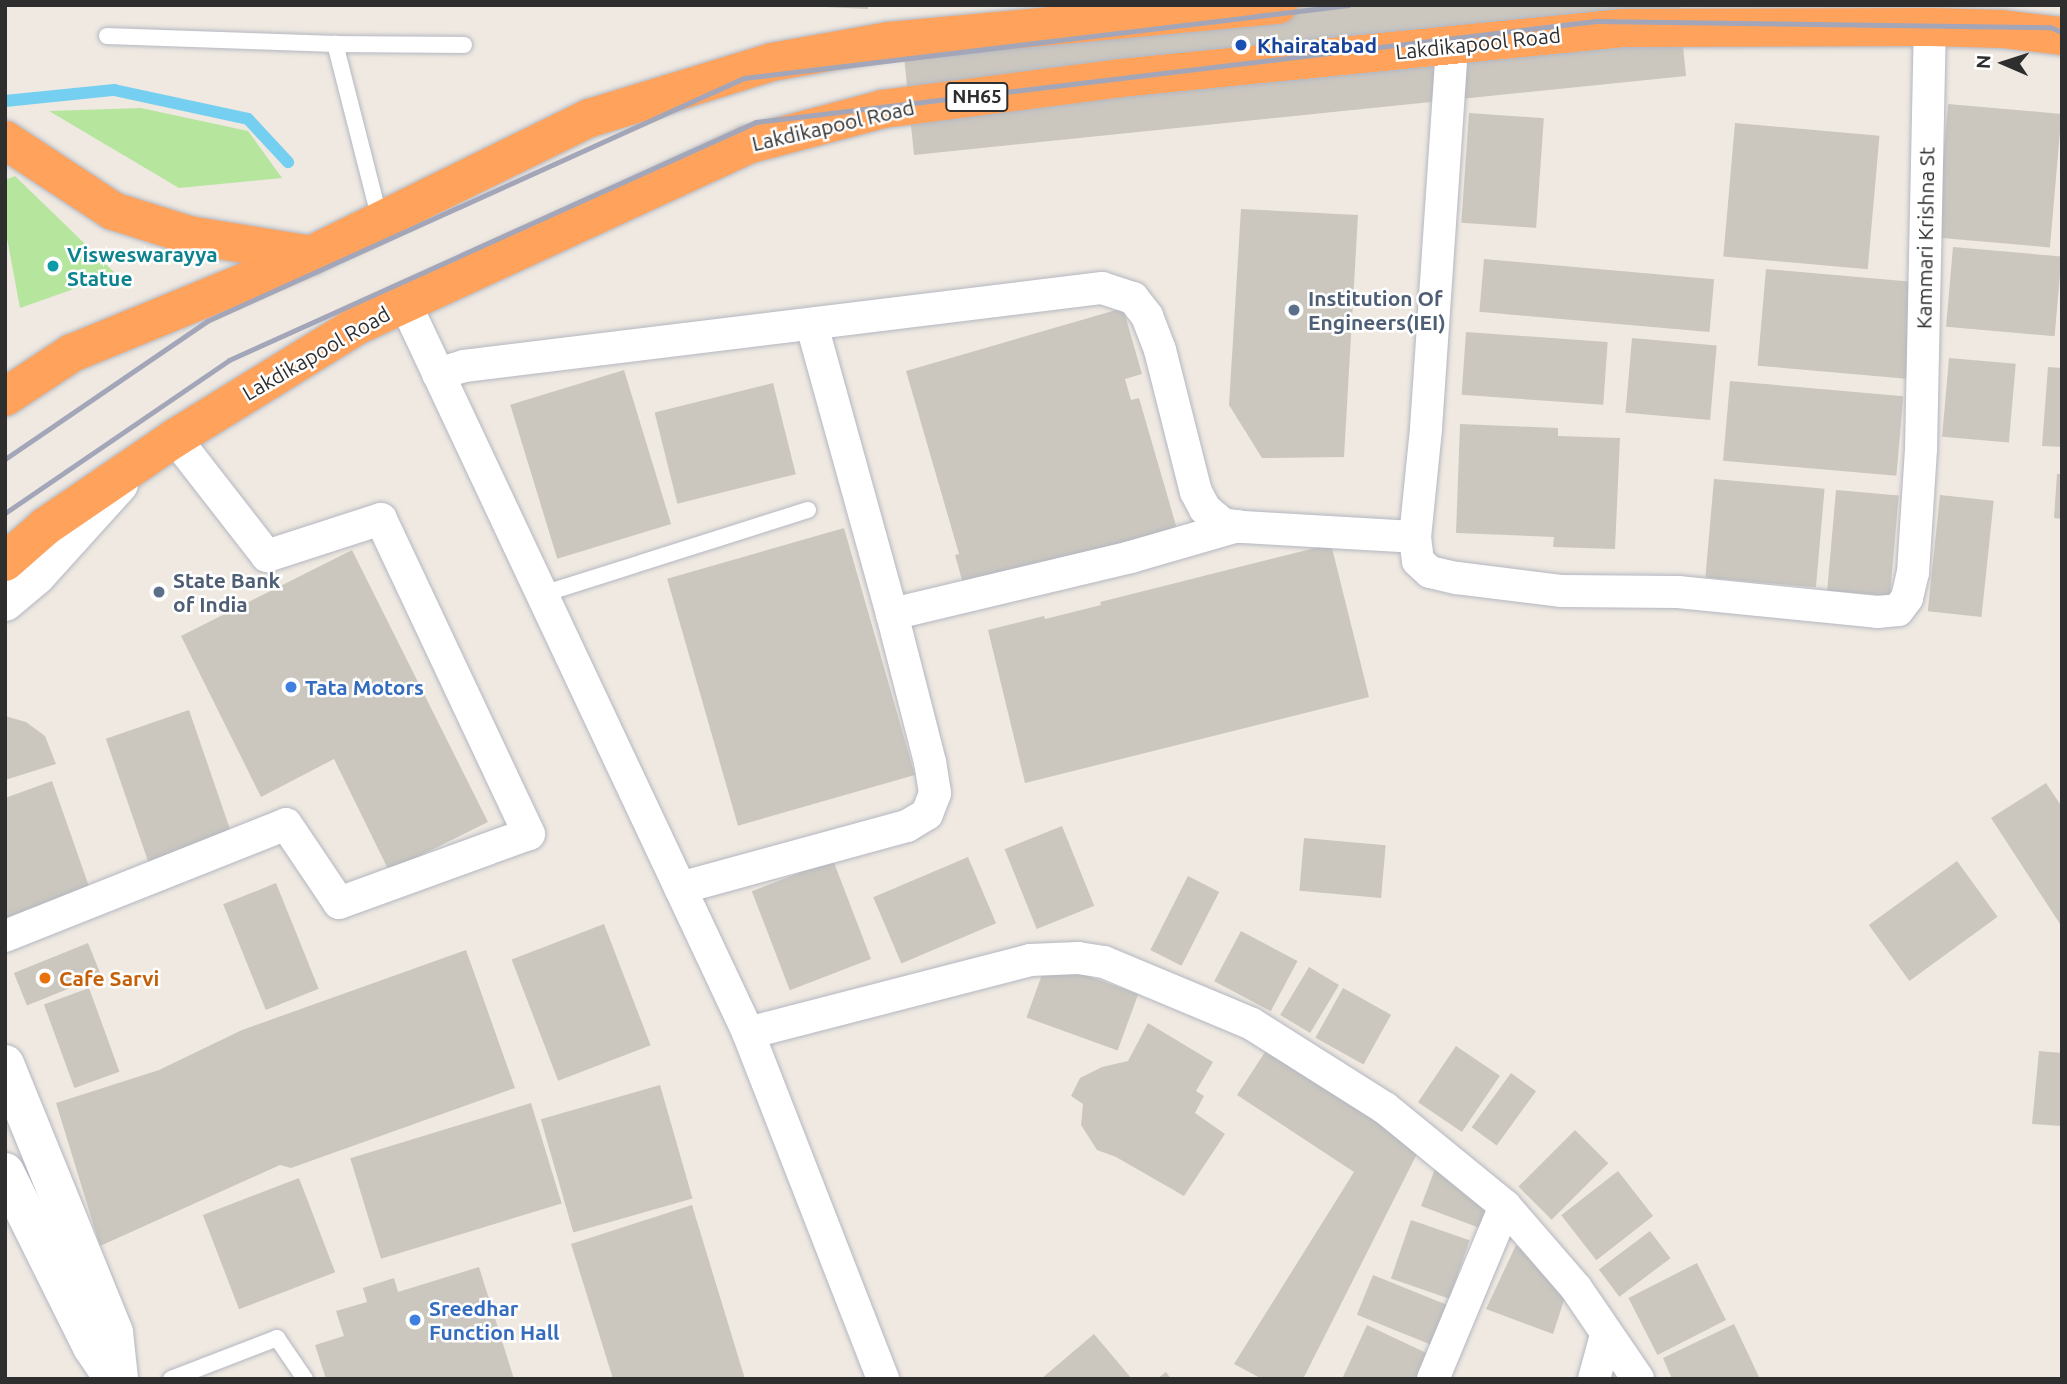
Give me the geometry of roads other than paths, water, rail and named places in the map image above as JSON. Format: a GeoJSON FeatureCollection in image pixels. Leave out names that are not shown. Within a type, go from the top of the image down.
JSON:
{"type":"FeatureCollection","features":[{"type":"Feature","properties":{"kind":"highway"},"geometry":{"type":"LineString","coordinates":[[5,397],[72,353],[310,255],[590,118],[772,62],[889,41],[1278,5]]}},
{"type":"Feature","properties":{"kind":"highway","name":"Lakdikapool Road"},"geometry":{"type":"LineString","coordinates":[[5,562],[46,526],[175,438],[356,326],[747,145],[883,109],[1121,78],[1623,28],[1930,27],[2002,29],[2062,36]]}},
{"type":"Feature","properties":{"kind":"highway"},"geometry":{"type":"LineString","coordinates":[[5,139],[113,211],[189,235],[310,255]]}},
{"type":"Feature","properties":{"kind":"street","name":"Kammari Krishna St"},"geometry":{"type":"LineString","coordinates":[[1415,537],[1418,561],[1430,572],[1457,578],[1562,591],[1678,592],[1877,612],[1898,610],[1907,598],[1913,573],[1921,449],[1930,27]]}},
{"type":"Feature","properties":{"kind":"street"},"geometry":{"type":"LineString","coordinates":[[438,374],[464,366],[1102,288],[1133,298],[1147,316],[1160,350],[1196,492],[1205,509],[1223,523],[1238,526],[1415,537],[1426,429],[1452,47]]}},
{"type":"Feature","properties":{"kind":"street"},"geometry":{"type":"LineString","coordinates":[[405,303],[748,1033],[883,1379]]}},
{"type":"Feature","properties":{"kind":"street"},"geometry":{"type":"LineString","coordinates":[[680,888],[907,826],[927,814],[935,793],[930,762],[892,614],[812,325]]}},
{"type":"Feature","properties":{"kind":"street"},"geometry":{"type":"LineString","coordinates":[[5,936],[286,824],[339,903],[529,834],[381,519],[267,556],[175,438]]}},
{"type":"Feature","properties":{"kind":"street"},"geometry":{"type":"LineString","coordinates":[[5,602],[36,576],[136,465]]}},
{"type":"Feature","properties":{"kind":"street"},"geometry":{"type":"LineString","coordinates":[[892,614],[1130,557],[1238,526]]}},
{"type":"Feature","properties":{"kind":"street"},"geometry":{"type":"LineString","coordinates":[[748,1033],[1030,960],[1077,958],[1104,962],[1252,1024],[1385,1108],[1505,1206],[1576,1288],[1638,1379]]}},
{"type":"Feature","properties":{"kind":"street"},"geometry":{"type":"LineString","coordinates":[[5,1063],[114,1332],[119,1379]]}},
{"type":"Feature","properties":{"kind":"street"},"geometry":{"type":"LineString","coordinates":[[5,1172],[92,1347],[113,1379]]}},
{"type":"Feature","properties":{"kind":"street"},"geometry":{"type":"LineString","coordinates":[[1433,1379],[1505,1206]]}},
{"type":"Feature","properties":{"kind":"street"},"geometry":{"type":"LineString","coordinates":[[1594,1379],[1606,1335]]}},
{"type":"Feature","properties":{"kind":"lane"},"geometry":{"type":"LineString","coordinates":[[107,36],[335,44],[464,45]]}},
{"type":"Feature","properties":{"kind":"lane"},"geometry":{"type":"LineString","coordinates":[[335,44],[380,220]]}},
{"type":"Feature","properties":{"kind":"lane"},"geometry":{"type":"LineString","coordinates":[[543,594],[808,510]]}},
{"type":"Feature","properties":{"kind":"lane"},"geometry":{"type":"LineString","coordinates":[[171,1379],[277,1338],[305,1379]]}},
{"type":"Feature","properties":{"kind":"waterway"},"geometry":{"type":"LineString","coordinates":[[5,101],[114,90],[248,119],[288,162]]}},
{"type":"Feature","properties":{"kind":"railway"},"geometry":{"type":"LineString","coordinates":[[5,459],[207,321],[744,78],[1349,5]]}},
{"type":"Feature","properties":{"kind":"railway"},"geometry":{"type":"LineString","coordinates":[[5,513],[229,360],[756,122],[1596,21],[2050,27],[2062,32]]}},
{"type":"Feature","properties":{"kind":"place","name":"Khairatabad"},"geometry":{"type":"Point","coordinates":[1241,45]}},
{"type":"Feature","properties":{"kind":"place","name":"Visweswarayya Statue"},"geometry":{"type":"Point","coordinates":[53,266]}},
{"type":"Feature","properties":{"kind":"place","name":"Institution Of Engineers(IEI)"},"geometry":{"type":"Point","coordinates":[1294,310]}},
{"type":"Feature","properties":{"kind":"place","name":"State Bank of India"},"geometry":{"type":"Point","coordinates":[159,592]}},
{"type":"Feature","properties":{"kind":"place","name":"Tata Motors"},"geometry":{"type":"Point","coordinates":[291,687]}},
{"type":"Feature","properties":{"kind":"place","name":"Cafe Sarvi"},"geometry":{"type":"Point","coordinates":[45,978]}},
{"type":"Feature","properties":{"kind":"place","name":"Sreedhar Function Hall"},"geometry":{"type":"Point","coordinates":[415,1320]}}]}
